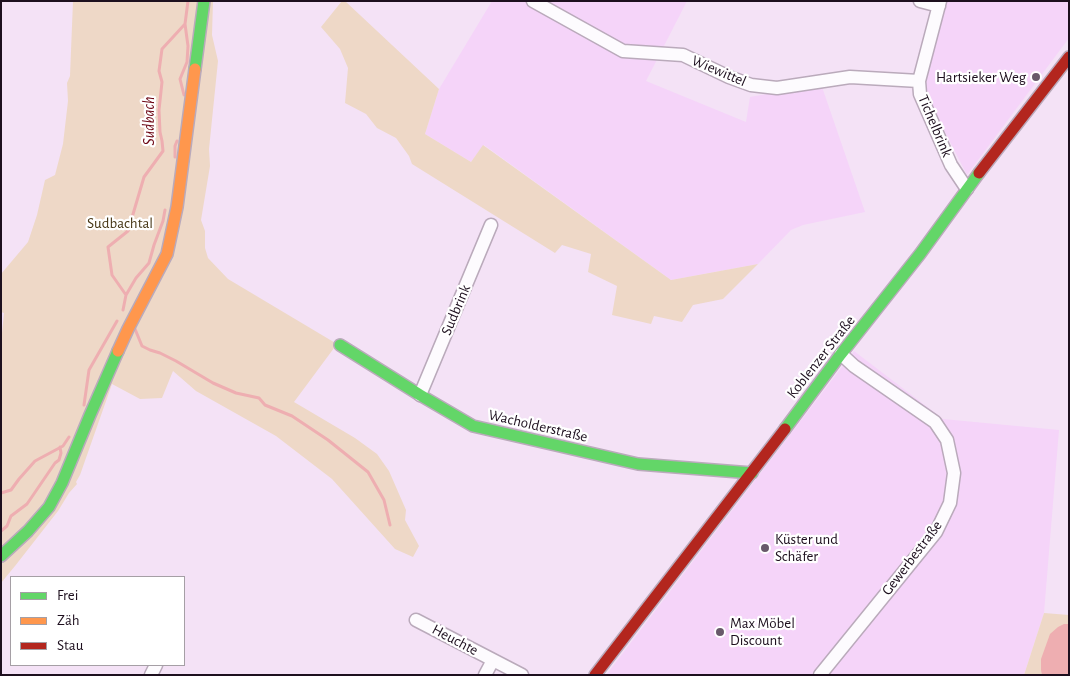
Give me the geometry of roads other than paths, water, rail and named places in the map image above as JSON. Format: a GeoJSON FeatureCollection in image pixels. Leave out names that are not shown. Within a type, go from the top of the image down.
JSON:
{"type":"FeatureCollection","features":[{"type":"Feature","properties":{"kind":"street"},"geometry":{"type":"LineString","coordinates":[[1,556],[28,532],[49,507],[62,483],[128,329],[167,254],[177,207],[204,1]]}},
{"type":"Feature","properties":{"kind":"street","name":"Wiewittel"},"geometry":{"type":"LineString","coordinates":[[532,1],[623,51],[683,55],[728,77],[751,85],[777,88],[850,76],[919,81]]}},
{"type":"Feature","properties":{"kind":"street"},"geometry":{"type":"LineString","coordinates":[[920,1],[940,4]]}},
{"type":"Feature","properties":{"kind":"street","name":"Tichelbrink"},"geometry":{"type":"LineString","coordinates":[[940,4],[919,81],[920,94],[951,164],[967,189]]}},
{"type":"Feature","properties":{"kind":"street","name":"Koblenzer Straße"},"geometry":{"type":"LineString","coordinates":[[596,675],[1069,57]]}},
{"type":"Feature","properties":{"kind":"street","name":"Sudbrink"},"geometry":{"type":"LineString","coordinates":[[420,395],[491,225]]}},
{"type":"Feature","properties":{"kind":"street","name":"Wacholderstraße"},"geometry":{"type":"LineString","coordinates":[[340,345],[473,426],[638,464],[752,473]]}},
{"type":"Feature","properties":{"kind":"street","name":"Gewerbestraße"},"geometry":{"type":"LineString","coordinates":[[820,675],[936,532],[950,503],[954,472],[947,440],[935,422],[854,366],[841,354]]}},
{"type":"Feature","properties":{"kind":"street","name":"Heuchte"},"geometry":{"type":"LineString","coordinates":[[416,620],[522,675]]}},
{"type":"Feature","properties":{"kind":"street","name":"Heuchte"},"geometry":{"type":"LineString","coordinates":[[485,675],[493,660]]}},
{"type":"Feature","properties":{"kind":"waterway","name":"Sudbach"},"geometry":{"type":"LineString","coordinates":[[126,295],[112,275],[108,247],[128,231],[144,177],[163,151],[159,110],[162,82],[159,71],[162,49],[185,24],[188,1]]}},
{"type":"Feature","properties":{"kind":"waterway","name":"Sudbach"},"geometry":{"type":"LineString","coordinates":[[184,95],[180,79],[187,62],[188,46],[185,24]]}},
{"type":"Feature","properties":{"kind":"waterway","name":"Sudbach"},"geometry":{"type":"LineString","coordinates":[[175,157],[177,141]]}},
{"type":"Feature","properties":{"kind":"waterway","name":"Sudbach"},"geometry":{"type":"LineString","coordinates":[[123,310],[126,295],[136,278],[149,263],[165,210]]}},
{"type":"Feature","properties":{"kind":"waterway","name":"Sudbach"},"geometry":{"type":"LineString","coordinates":[[84,405],[89,370],[117,321]]}},
{"type":"Feature","properties":{"kind":"waterway"},"geometry":{"type":"LineString","coordinates":[[135,329],[142,346],[176,361],[213,383],[236,393],[259,398],[265,405],[292,416],[328,440],[368,472],[384,500],[390,525]]}},
{"type":"Feature","properties":{"kind":"waterway","name":"Sudbach"},"geometry":{"type":"LineString","coordinates":[[1,493],[11,490],[35,461],[63,446],[69,437]]}},
{"type":"Feature","properties":{"kind":"waterway","name":"Sudbach"},"geometry":{"type":"LineString","coordinates":[[1,531],[7,526],[11,516],[27,504],[59,460],[60,447]]}},
{"type":"Feature","properties":{"kind":"place","name":"Hartsieker Weg"},"geometry":{"type":"Point","coordinates":[1036,77]}},
{"type":"Feature","properties":{"kind":"place","name":"Küster und Schäfer"},"geometry":{"type":"Point","coordinates":[765,548]}},
{"type":"Feature","properties":{"kind":"place","name":"Max Möbel Discount"},"geometry":{"type":"Point","coordinates":[720,632]}},
{"type":"Feature","properties":{"kind":"park label","name":"Sudbachtal"},"geometry":{"type":"Point","coordinates":[120,223]}}]}
